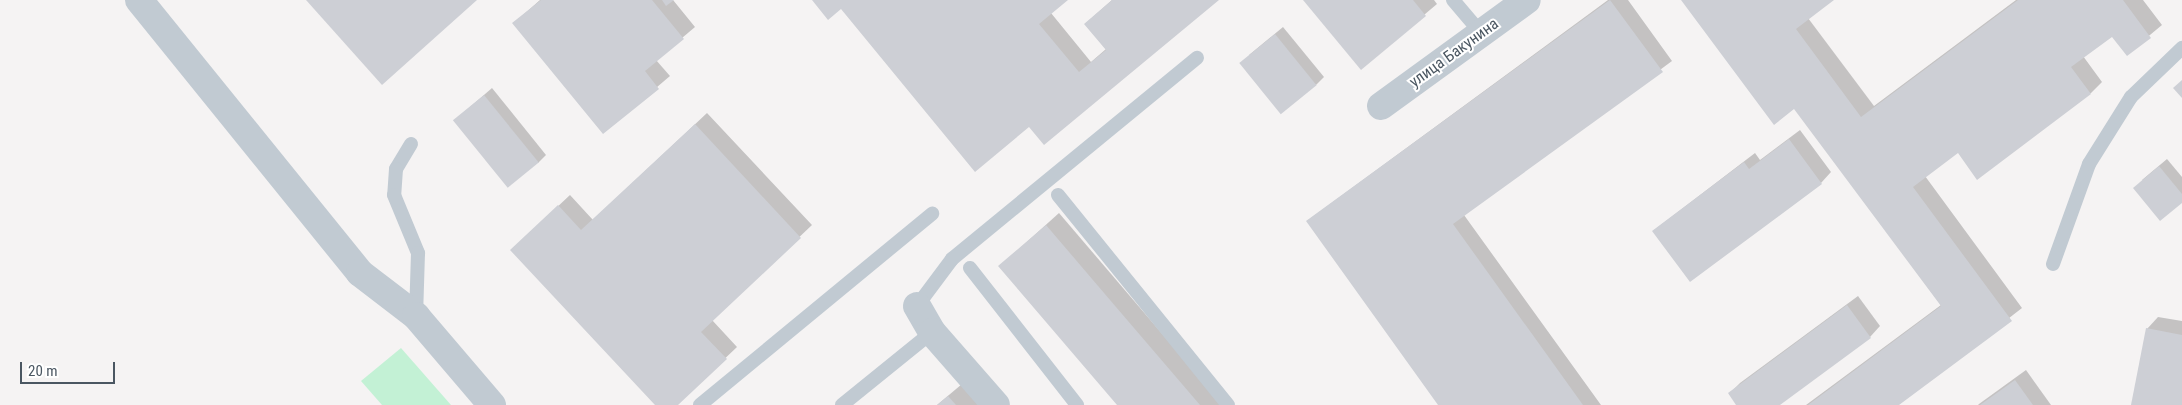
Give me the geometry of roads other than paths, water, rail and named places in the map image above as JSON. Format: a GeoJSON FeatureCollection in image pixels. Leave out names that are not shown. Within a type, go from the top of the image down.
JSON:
{"type":"FeatureCollection","features":[{"type":"Feature","properties":{"kind":"street"},"geometry":{"type":"LineString","coordinates":[[139,0],[360,273],[416,316],[492,405]]}},
{"type":"Feature","properties":{"kind":"street","name":"улица Бакунина"},"geometry":{"type":"LineString","coordinates":[[1381,106],[1527,0]]}},
{"type":"Feature","properties":{"kind":"street"},"geometry":{"type":"LineString","coordinates":[[917,306],[932,332],[996,405]]}},
{"type":"Feature","properties":{"kind":"lane"},"geometry":{"type":"LineString","coordinates":[[1453,0],[1481,33]]}},
{"type":"Feature","properties":{"kind":"lane"},"geometry":{"type":"LineString","coordinates":[[2053,264],[2089,164],[2131,97],[2182,48]]}},
{"type":"Feature","properties":{"kind":"lane"},"geometry":{"type":"LineString","coordinates":[[917,306],[952,259],[1197,58]]}},
{"type":"Feature","properties":{"kind":"lane"},"geometry":{"type":"LineString","coordinates":[[411,144],[396,169],[394,195],[418,253],[416,316]]}},
{"type":"Feature","properties":{"kind":"lane"},"geometry":{"type":"LineString","coordinates":[[1058,195],[1228,405]]}},
{"type":"Feature","properties":{"kind":"lane"},"geometry":{"type":"LineString","coordinates":[[700,405],[932,214]]}},
{"type":"Feature","properties":{"kind":"lane"},"geometry":{"type":"LineString","coordinates":[[970,268],[1077,405]]}},
{"type":"Feature","properties":{"kind":"lane"},"geometry":{"type":"LineString","coordinates":[[842,405],[932,332]]}}]}
